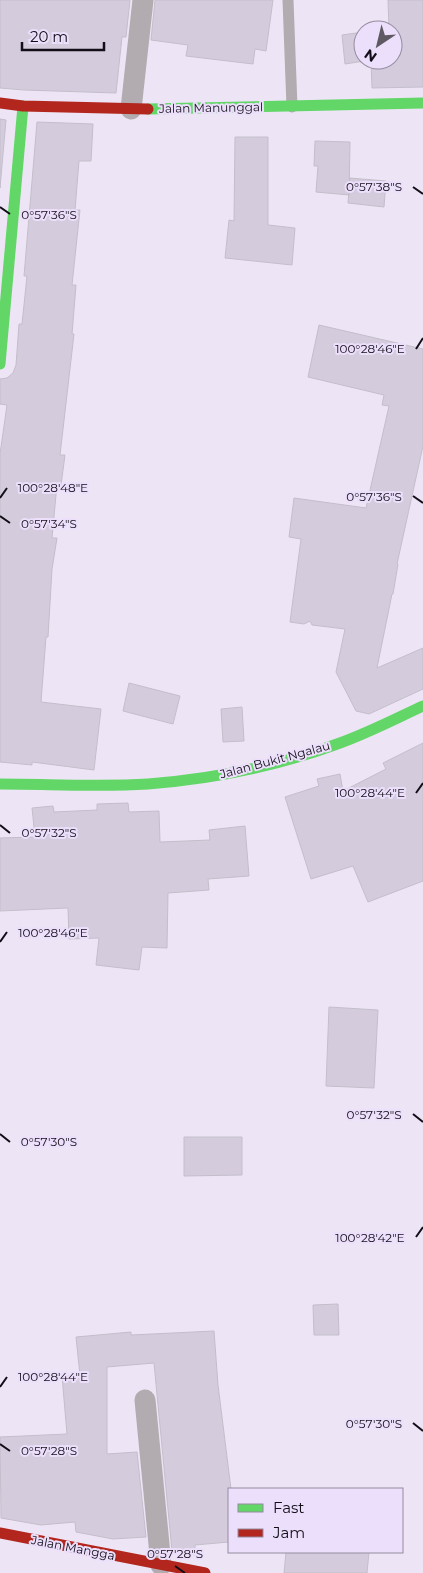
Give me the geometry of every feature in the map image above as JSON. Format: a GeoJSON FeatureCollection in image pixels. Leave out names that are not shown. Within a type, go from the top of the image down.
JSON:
{"type":"FeatureCollection","features":[{"type":"Feature","properties":{"kind":"street"},"geometry":{"type":"LineString","coordinates":[[131,109],[144,0]]}},
{"type":"Feature","properties":{"kind":"street","name":"Jalan Manunggal"},"geometry":{"type":"LineString","coordinates":[[0,102],[23,106],[131,109],[423,103]]}},
{"type":"Feature","properties":{"kind":"street"},"geometry":{"type":"LineString","coordinates":[[0,364],[23,106]]}},
{"type":"Feature","properties":{"kind":"street","name":"Jalan Bukit Ngalau"},"geometry":{"type":"LineString","coordinates":[[0,784],[124,785],[236,773],[330,746],[378,727],[423,706]]}},
{"type":"Feature","properties":{"kind":"street"},"geometry":{"type":"LineString","coordinates":[[145,1400],[161,1565]]}},
{"type":"Feature","properties":{"kind":"street","name":"Jalan Mangga"},"geometry":{"type":"LineString","coordinates":[[0,1534],[205,1573]]}},
{"type":"Feature","properties":{"kind":"lane"},"geometry":{"type":"LineString","coordinates":[[288,0],[292,107]]}},
{"type":"Feature","properties":{"kind":"building"},"geometry":{"type":"Polygon","coordinates":[[[0,0],[130,0],[126,37],[122,37],[116,93],[0,88],[0,0]]]}},
{"type":"Feature","properties":{"kind":"building"},"geometry":{"type":"Polygon","coordinates":[[[155,0],[273,0],[266,51],[255,49],[253,64],[186,56],[188,45],[151,40],[155,0]]]}},
{"type":"Feature","properties":{"kind":"building"},"geometry":{"type":"Polygon","coordinates":[[[388,0],[423,0],[423,87],[372,88],[371,70],[403,70],[403,20],[389,20],[388,0]]]}},
{"type":"Feature","properties":{"kind":"building"},"geometry":{"type":"Polygon","coordinates":[[[353,33],[353,63],[345,64],[342,35],[353,33]]]}},
{"type":"Feature","properties":{"kind":"building"},"geometry":{"type":"Polygon","coordinates":[[[0,119],[6,120],[0,188],[0,119]]]}},
{"type":"Feature","properties":{"kind":"building"},"geometry":{"type":"Polygon","coordinates":[[[37,122],[93,124],[91,161],[79,161],[75,210],[80,210],[72,285],[76,285],[72,334],[74,334],[60,455],[65,455],[61,485],[57,484],[52,538],[57,538],[52,569],[48,637],[46,637],[41,702],[101,709],[94,770],[32,762],[32,765],[0,762],[0,454],[7,405],[0,404],[0,379],[7,378],[13,373],[16,365],[19,324],[22,324],[27,276],[24,276],[37,122]]]}},
{"type":"Feature","properties":{"kind":"building"},"geometry":{"type":"Polygon","coordinates":[[[235,137],[268,137],[268,225],[295,228],[292,265],[225,258],[229,220],[234,221],[235,137]]]}},
{"type":"Feature","properties":{"kind":"building"},"geometry":{"type":"Polygon","coordinates":[[[315,141],[350,142],[349,195],[316,192],[318,166],[314,166],[315,141]]]}},
{"type":"Feature","properties":{"kind":"building"},"geometry":{"type":"Polygon","coordinates":[[[350,178],[386,181],[384,207],[348,203],[350,178]]]}},
{"type":"Feature","properties":{"kind":"building"},"geometry":{"type":"Polygon","coordinates":[[[319,325],[423,349],[423,446],[397,564],[393,594],[377,668],[423,648],[423,689],[369,714],[356,711],[336,672],[345,629],[312,625],[310,621],[304,624],[290,622],[301,539],[289,537],[294,498],[366,508],[389,406],[382,405],[384,395],[308,377],[319,325]]]}},
{"type":"Feature","properties":{"kind":"building"},"geometry":{"type":"Polygon","coordinates":[[[129,683],[180,696],[173,724],[123,711],[129,683]]]}},
{"type":"Feature","properties":{"kind":"building"},"geometry":{"type":"Polygon","coordinates":[[[242,707],[244,741],[223,742],[221,709],[242,707]]]}},
{"type":"Feature","properties":{"kind":"building"},"geometry":{"type":"Polygon","coordinates":[[[423,743],[423,881],[368,902],[353,866],[311,879],[285,797],[319,786],[317,779],[340,774],[343,791],[386,769],[383,763],[423,743]]]}},
{"type":"Feature","properties":{"kind":"building"},"geometry":{"type":"Polygon","coordinates":[[[128,803],[129,812],[159,811],[160,842],[210,840],[209,830],[245,826],[249,876],[208,879],[209,890],[168,893],[167,948],[142,947],[139,970],[96,965],[99,938],[69,939],[68,908],[0,911],[0,838],[35,837],[32,808],[53,806],[54,812],[97,810],[97,804],[128,803]]]}},
{"type":"Feature","properties":{"kind":"building"},"geometry":{"type":"Polygon","coordinates":[[[329,1007],[378,1010],[374,1088],[326,1086],[329,1007]]]}},
{"type":"Feature","properties":{"kind":"building"},"geometry":{"type":"Polygon","coordinates":[[[184,1137],[242,1137],[242,1175],[184,1176],[184,1137]]]}},
{"type":"Feature","properties":{"kind":"building"},"geometry":{"type":"Polygon","coordinates":[[[338,1304],[339,1335],[314,1335],[313,1305],[338,1304]]]}},
{"type":"Feature","properties":{"kind":"building"},"geometry":{"type":"Polygon","coordinates":[[[214,1331],[218,1385],[231,1488],[228,1488],[228,1542],[195,1545],[195,1555],[172,1551],[154,1363],[107,1367],[107,1454],[137,1452],[146,1537],[113,1539],[76,1532],[75,1522],[41,1525],[1,1518],[0,1437],[67,1434],[62,1376],[80,1375],[76,1337],[131,1332],[131,1335],[214,1331]]]}},
{"type":"Feature","properties":{"kind":"building"},"geometry":{"type":"Polygon","coordinates":[[[286,1553],[369,1553],[367,1573],[284,1573],[286,1553]]]}},
{"type":"Feature","properties":{"kind":"traffic: fast"},"geometry":{"type":"LineString","coordinates":[[148,109],[423,103]]}},
{"type":"Feature","properties":{"kind":"traffic: fast"},"geometry":{"type":"LineString","coordinates":[[0,364],[23,106]]}},
{"type":"Feature","properties":{"kind":"traffic: fast"},"geometry":{"type":"LineString","coordinates":[[0,784],[130,785],[172,782],[221,775],[269,765],[317,751],[361,735],[423,706]]}},
{"type":"Feature","properties":{"kind":"traffic: jam"},"geometry":{"type":"LineString","coordinates":[[0,103],[23,106],[148,109]]}},
{"type":"Feature","properties":{"kind":"traffic: jam"},"geometry":{"type":"LineString","coordinates":[[0,1533],[205,1573]]}}]}
